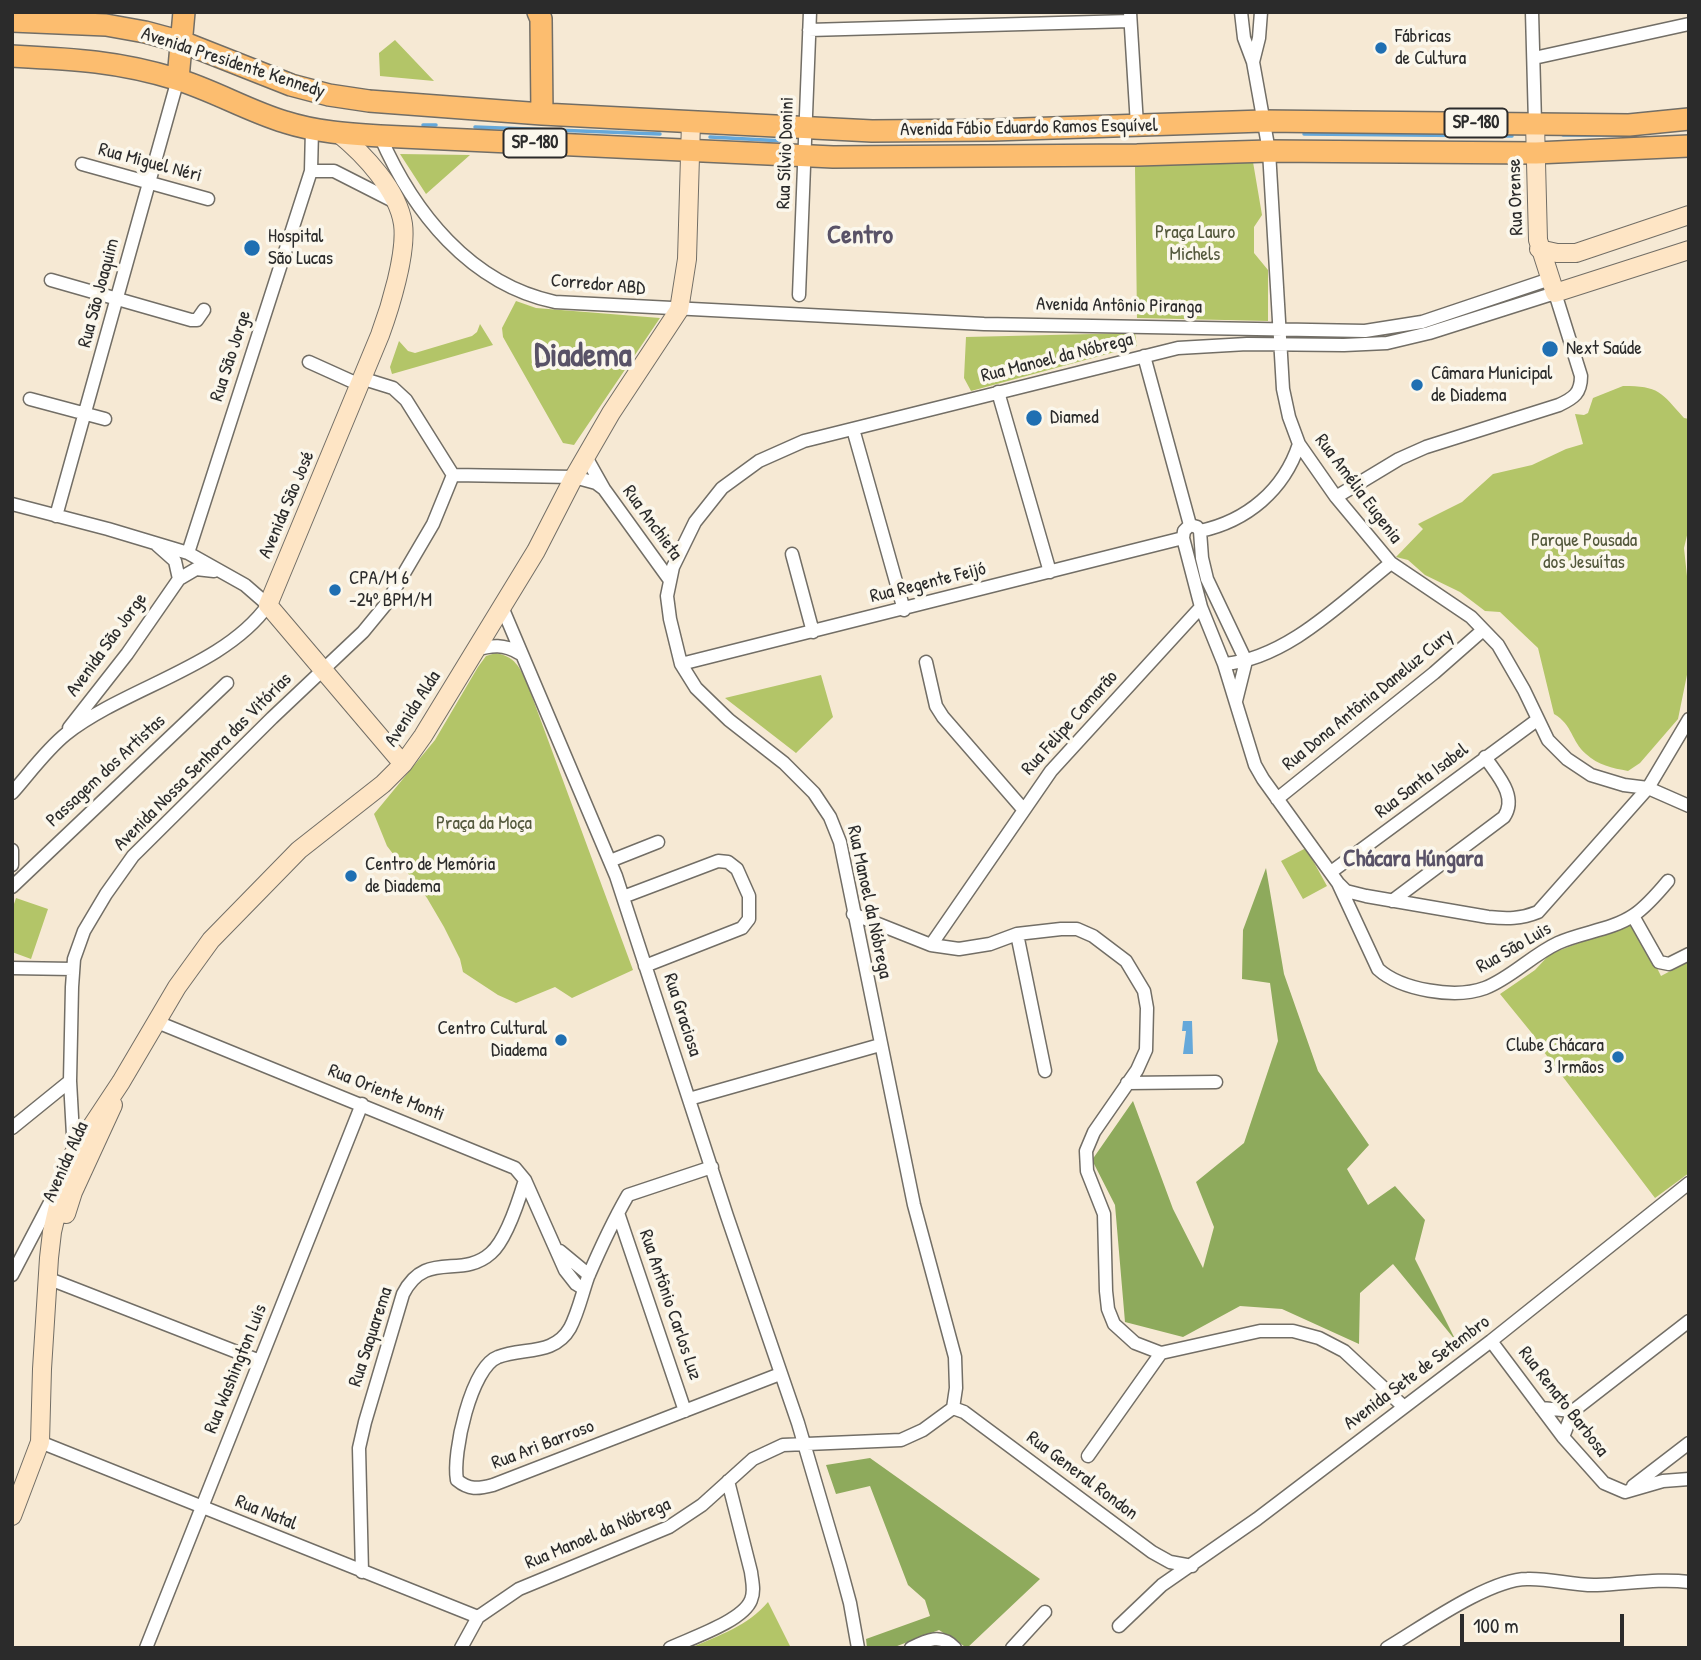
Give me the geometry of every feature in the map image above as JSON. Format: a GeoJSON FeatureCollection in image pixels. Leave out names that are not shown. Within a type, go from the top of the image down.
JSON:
{"type":"FeatureCollection","features":[{"type":"Feature","properties":{"kind":"main road"},"geometry":{"type":"LineString","coordinates":[[178,79],[184,12]]}},
{"type":"Feature","properties":{"kind":"main road","name":"SP-180"},"geometry":{"type":"LineString","coordinates":[[538,12],[541,19],[542,114]]}},
{"type":"Feature","properties":{"kind":"main road","name":"Avenida Presidente Kennedy"},"geometry":{"type":"LineString","coordinates":[[22,18],[106,25],[145,32],[182,42],[291,85],[329,96],[369,101]]}},
{"type":"Feature","properties":{"kind":"main road","name":"Avenida Presidente Kennedy"},"geometry":{"type":"LineString","coordinates":[[12,56],[87,59],[138,68],[178,79],[269,117],[338,134],[380,136]]}},
{"type":"Feature","properties":{"kind":"main road","name":"Avenida Fábio Eduardo Ramos Esquível"},"geometry":{"type":"LineString","coordinates":[[369,101],[542,114],[912,131],[1263,121],[1629,125],[1689,120]]}},
{"type":"Feature","properties":{"kind":"main road"},"geometry":{"type":"LineString","coordinates":[[679,310],[687,259],[691,122]]}},
{"type":"Feature","properties":{"kind":"main road","name":"Rua Orense"},"geometry":{"type":"LineString","coordinates":[[1535,123],[1539,249],[1553,286]]}},
{"type":"Feature","properties":{"kind":"main road"},"geometry":{"type":"LineString","coordinates":[[1051,155],[1071,143],[1130,138],[1136,132],[1137,125]]}},
{"type":"Feature","properties":{"kind":"main road","name":"Avenida São José"},"geometry":{"type":"LineString","coordinates":[[268,605],[387,317],[402,250],[403,222],[395,202],[374,166],[338,134]]}},
{"type":"Feature","properties":{"kind":"main road","name":"Avenida Fábio Eduardo Ramos Esquível"},"geometry":{"type":"LineString","coordinates":[[380,136],[805,156],[1269,151],[1536,153],[1689,146]]}},
{"type":"Feature","properties":{"kind":"main road"},"geometry":{"type":"LineString","coordinates":[[1539,249],[1576,253],[1689,215]]}},
{"type":"Feature","properties":{"kind":"main road","name":"Avenida Antônio Piranga"},"geometry":{"type":"LineString","coordinates":[[1553,286],[1689,250]]}},
{"type":"Feature","properties":{"kind":"main road","name":"Avenida Alda"},"geometry":{"type":"LineString","coordinates":[[12,1517],[40,1442],[49,1258],[65,1172],[74,1153],[121,1082],[190,967],[231,918],[299,850],[383,784],[403,764],[423,736],[536,551],[586,457],[679,310]]}},
{"type":"Feature","properties":{"kind":"main road"},"geometry":{"type":"LineString","coordinates":[[268,605],[403,764]]}},
{"type":"Feature","properties":{"kind":"main road","name":"Avenida Alda"},"geometry":{"type":"LineString","coordinates":[[49,1258],[73,1192],[108,1118],[121,1082]]}},
{"type":"Feature","properties":{"kind":"main road"},"geometry":{"type":"LineString","coordinates":[[73,1192],[74,1153]]}},
{"type":"Feature","properties":{"kind":"street","name":"Rua Sílvio Donini"},"geometry":{"type":"LineString","coordinates":[[799,295],[810,12]]}},
{"type":"Feature","properties":{"kind":"street"},"geometry":{"type":"LineString","coordinates":[[1241,12],[1244,38],[1253,62]]}},
{"type":"Feature","properties":{"kind":"street"},"geometry":{"type":"LineString","coordinates":[[1253,62],[1261,13],[1276,12]]}},
{"type":"Feature","properties":{"kind":"street","name":"Rua Orense"},"geometry":{"type":"LineString","coordinates":[[1532,12],[1535,123]]}},
{"type":"Feature","properties":{"kind":"street"},"geometry":{"type":"LineString","coordinates":[[809,30],[1130,17],[1137,125]]}},
{"type":"Feature","properties":{"kind":"street"},"geometry":{"type":"LineString","coordinates":[[1534,58],[1689,24]]}},
{"type":"Feature","properties":{"kind":"street","name":"Rua Amélia Eugenia"},"geometry":{"type":"LineString","coordinates":[[1253,62],[1269,151],[1283,389],[1298,444],[1336,497],[1391,563],[1471,617],[1498,645],[1548,740],[1567,759],[1591,775],[1624,785],[1648,788],[1689,806]]}},
{"type":"Feature","properties":{"kind":"street","name":"Rua São Joaquim"},"geometry":{"type":"LineString","coordinates":[[57,516],[178,79]]}},
{"type":"Feature","properties":{"kind":"street","name":"Rua São Jorge"},"geometry":{"type":"LineString","coordinates":[[188,553],[311,170],[312,129]]}},
{"type":"Feature","properties":{"kind":"street","name":"Corredor ABD"},"geometry":{"type":"LineString","coordinates":[[380,136],[400,178],[433,224],[464,256],[498,281],[527,295],[555,302],[679,310]]}},
{"type":"Feature","properties":{"kind":"street","name":"Rua Miguel Néri"},"geometry":{"type":"LineString","coordinates":[[82,164],[208,199]]}},
{"type":"Feature","properties":{"kind":"street"},"geometry":{"type":"LineString","coordinates":[[311,170],[334,171],[395,202]]}},
{"type":"Feature","properties":{"kind":"street"},"geometry":{"type":"LineString","coordinates":[[51,280],[191,320],[197,320],[204,310]]}},
{"type":"Feature","properties":{"kind":"street"},"geometry":{"type":"LineString","coordinates":[[1336,497],[1426,447],[1559,405],[1577,395],[1581,376],[1553,286]]}},
{"type":"Feature","properties":{"kind":"street","name":"Avenida Antônio Piranga"},"geometry":{"type":"LineString","coordinates":[[679,310],[1279,337],[1344,345],[1387,343],[1429,333],[1553,286]]}},
{"type":"Feature","properties":{"kind":"street","name":"Rua Manoel da Nóbrega"},"geometry":{"type":"LineString","coordinates":[[461,1648],[478,1617],[519,1589],[669,1527],[702,1505],[752,1459],[783,1445],[901,1440],[923,1430],[953,1408],[955,1357],[914,1205],[840,842],[830,817],[814,793],[696,688],[681,664],[667,596],[673,567],[695,522],[722,488],[759,461],[804,442],[1143,356],[1279,337]]}},
{"type":"Feature","properties":{"kind":"street"},"geometry":{"type":"LineString","coordinates":[[1143,356],[1205,570],[1246,661],[1236,701]]}},
{"type":"Feature","properties":{"kind":"street"},"geometry":{"type":"LineString","coordinates":[[309,362],[362,382],[393,387],[406,400],[453,475],[574,477]]}},
{"type":"Feature","properties":{"kind":"street"},"geometry":{"type":"LineString","coordinates":[[998,392],[1050,572]]}},
{"type":"Feature","properties":{"kind":"street"},"geometry":{"type":"LineString","coordinates":[[30,399],[104,419]]}},
{"type":"Feature","properties":{"kind":"street"},"geometry":{"type":"LineString","coordinates":[[853,429],[904,610]]}},
{"type":"Feature","properties":{"kind":"street"},"geometry":{"type":"LineString","coordinates":[[1219,603],[1201,607],[1183,538],[1184,531],[1238,518],[1262,502],[1284,475],[1298,444]]}},
{"type":"Feature","properties":{"kind":"street","name":"Rua Anchieta"},"geometry":{"type":"LineString","coordinates":[[586,457],[604,489],[669,579]]}},
{"type":"Feature","properties":{"kind":"street","name":"Avenida Nossa Senhora das Vitórias"},"geometry":{"type":"LineString","coordinates":[[74,1153],[70,1081],[73,969],[77,945],[84,930],[133,856],[363,632],[386,604],[433,524],[453,475]]}},
{"type":"Feature","properties":{"kind":"street","name":"Rua Anchieta"},"geometry":{"type":"LineString","coordinates":[[574,477],[596,483],[604,489]]}},
{"type":"Feature","properties":{"kind":"street"},"geometry":{"type":"LineString","coordinates":[[12,504],[188,553],[245,585],[268,605]]}},
{"type":"Feature","properties":{"kind":"street","name":"Rua Regente Feijó"},"geometry":{"type":"LineString","coordinates":[[681,664],[1183,538]]}},
{"type":"Feature","properties":{"kind":"street"},"geometry":{"type":"LineString","coordinates":[[157,545],[175,561],[179,579],[196,569],[217,571]]}},
{"type":"Feature","properties":{"kind":"street"},"geometry":{"type":"LineString","coordinates":[[792,554],[813,632]]}},
{"type":"Feature","properties":{"kind":"street"},"geometry":{"type":"LineString","coordinates":[[1224,664],[1246,661],[1286,644],[1391,563]]}},
{"type":"Feature","properties":{"kind":"street","name":"Avenida São Jorge"},"geometry":{"type":"LineString","coordinates":[[66,734],[179,579]]}},
{"type":"Feature","properties":{"kind":"street","name":"Avenida São José"},"geometry":{"type":"LineString","coordinates":[[12,793],[66,734],[128,696],[214,653],[245,630],[268,605]]}},
{"type":"Feature","properties":{"kind":"street","name":"Rua Graciosa"},"geometry":{"type":"LineString","coordinates":[[502,607],[623,897],[803,1444],[850,1603],[858,1648]]}},
{"type":"Feature","properties":{"kind":"street","name":"Rua São Luis"},"geometry":{"type":"LineString","coordinates":[[1201,607],[1224,664],[1255,765],[1334,878],[1378,969],[1388,978],[1420,989],[1467,992],[1484,989],[1558,943],[1633,916],[1668,881]]}},
{"type":"Feature","properties":{"kind":"street","name":"Rua Felipe Camarão"},"geometry":{"type":"LineString","coordinates":[[931,946],[1051,771],[1201,607]]}},
{"type":"Feature","properties":{"kind":"street","name":"Rua Dona Antônia Daneluz Cury"},"geometry":{"type":"LineString","coordinates":[[1278,799],[1483,630]]}},
{"type":"Feature","properties":{"kind":"street"},"geometry":{"type":"LineString","coordinates":[[475,650],[499,645],[519,653]]}},
{"type":"Feature","properties":{"kind":"street"},"geometry":{"type":"LineString","coordinates":[[926,662],[936,706],[943,717],[1023,809]]}},
{"type":"Feature","properties":{"kind":"street"},"geometry":{"type":"LineString","coordinates":[[112,673],[115,686],[128,696]]}},
{"type":"Feature","properties":{"kind":"street","name":"Passagem dos Artistas"},"geometry":{"type":"LineString","coordinates":[[12,887],[227,683]]}},
{"type":"Feature","properties":{"kind":"street"},"geometry":{"type":"LineString","coordinates":[[1334,878],[1346,891],[1392,901],[1509,919],[1524,918],[1538,912],[1648,788],[1689,719]]}},
{"type":"Feature","properties":{"kind":"street","name":"Rua Santa Isabel"},"geometry":{"type":"LineString","coordinates":[[1334,878],[1485,757],[1537,720]]}},
{"type":"Feature","properties":{"kind":"street"},"geometry":{"type":"LineString","coordinates":[[1392,901],[1504,817],[1509,810],[1507,791],[1485,757]]}},
{"type":"Feature","properties":{"kind":"street"},"geometry":{"type":"LineString","coordinates":[[610,861],[658,842]]}},
{"type":"Feature","properties":{"kind":"street"},"geometry":{"type":"LineString","coordinates":[[12,850],[12,865]]}},
{"type":"Feature","properties":{"kind":"street"},"geometry":{"type":"LineString","coordinates":[[623,897],[718,862],[728,862],[737,869],[749,896],[749,919],[741,928],[645,966]]}},
{"type":"Feature","properties":{"kind":"street"},"geometry":{"type":"LineString","coordinates":[[853,914],[931,946],[959,949],[990,944],[1017,934],[1077,929],[1093,936],[1126,961],[1144,991],[1146,1050],[1137,1070],[1094,1132],[1086,1151],[1087,1171],[1104,1214],[1106,1292],[1108,1309],[1114,1324],[1135,1343],[1161,1353],[1259,1331],[1293,1331],[1319,1338],[1344,1351],[1404,1406]]}},
{"type":"Feature","properties":{"kind":"street"},"geometry":{"type":"LineString","coordinates":[[1633,916],[1663,965],[1689,954]]}},
{"type":"Feature","properties":{"kind":"street"},"geometry":{"type":"LineString","coordinates":[[1017,934],[1045,1071]]}},
{"type":"Feature","properties":{"kind":"street"},"geometry":{"type":"LineString","coordinates":[[12,968],[73,969]]}},
{"type":"Feature","properties":{"kind":"street","name":"Rua Oriente Monti"},"geometry":{"type":"LineString","coordinates":[[157,1022],[515,1168],[526,1180],[569,1276],[584,1289]]}},
{"type":"Feature","properties":{"kind":"street"},"geometry":{"type":"LineString","coordinates":[[690,1099],[880,1045]]}},
{"type":"Feature","properties":{"kind":"street"},"geometry":{"type":"LineString","coordinates":[[12,1128],[70,1081]]}},
{"type":"Feature","properties":{"kind":"street"},"geometry":{"type":"LineString","coordinates":[[1128,1083],[1216,1082]]}},
{"type":"Feature","properties":{"kind":"street","name":"Rua Washington Luis"},"geometry":{"type":"LineString","coordinates":[[145,1648],[362,1104]]}},
{"type":"Feature","properties":{"kind":"street"},"geometry":{"type":"LineString","coordinates":[[589,1275],[628,1195],[712,1167]]}},
{"type":"Feature","properties":{"kind":"street"},"geometry":{"type":"LineString","coordinates":[[12,1275],[65,1172]]}},
{"type":"Feature","properties":{"kind":"street","name":"Rua Saquarema"},"geometry":{"type":"LineString","coordinates":[[362,1572],[359,1463],[361,1436],[403,1294],[410,1280],[421,1271],[483,1259],[494,1251],[526,1180]]}},
{"type":"Feature","properties":{"kind":"street","name":"Avenida Sete de Setembro"},"geometry":{"type":"LineString","coordinates":[[1119,1626],[1162,1585],[1192,1566],[1491,1341],[1689,1184]]}},
{"type":"Feature","properties":{"kind":"street","name":"Rua Antônio Carlos Luz"},"geometry":{"type":"LineString","coordinates":[[618,1213],[685,1410]]}},
{"type":"Feature","properties":{"kind":"street","name":"Rua Oriente Monti"},"geometry":{"type":"LineString","coordinates":[[557,1249],[589,1275]]}},
{"type":"Feature","properties":{"kind":"street","name":"Rua Ari Barroso"},"geometry":{"type":"LineString","coordinates":[[589,1275],[569,1329],[560,1339],[550,1347],[498,1357],[487,1364],[469,1401],[456,1458],[457,1480],[466,1488],[479,1489],[493,1485],[780,1374]]}},
{"type":"Feature","properties":{"kind":"street"},"geometry":{"type":"LineString","coordinates":[[47,1278],[260,1361]]}},
{"type":"Feature","properties":{"kind":"street"},"geometry":{"type":"LineString","coordinates":[[1563,1437],[1573,1411],[1689,1321]]}},
{"type":"Feature","properties":{"kind":"street","name":"Rua Renato Barbosa"},"geometry":{"type":"LineString","coordinates":[[1491,1341],[1563,1437],[1604,1483],[1625,1492]]}},
{"type":"Feature","properties":{"kind":"street"},"geometry":{"type":"LineString","coordinates":[[1088,1456],[1161,1353]]}},
{"type":"Feature","properties":{"kind":"street","name":"Rua General Rondon"},"geometry":{"type":"LineString","coordinates":[[953,1408],[964,1412],[1152,1552],[1170,1562],[1192,1566]]}},
{"type":"Feature","properties":{"kind":"street"},"geometry":{"type":"LineString","coordinates":[[1541,1408],[1573,1411]]}},
{"type":"Feature","properties":{"kind":"street","name":"Rua Natal"},"geometry":{"type":"LineString","coordinates":[[40,1442],[478,1617]]}},
{"type":"Feature","properties":{"kind":"street"},"geometry":{"type":"LineString","coordinates":[[1625,1492],[1689,1444]]}},
{"type":"Feature","properties":{"kind":"street"},"geometry":{"type":"LineString","coordinates":[[1625,1492],[1663,1481],[1689,1479]]}},
{"type":"Feature","properties":{"kind":"street"},"geometry":{"type":"LineString","coordinates":[[670,1648],[728,1621],[742,1612],[751,1600],[751,1572],[728,1481]]}},
{"type":"Feature","properties":{"kind":"street","name":"Avenida Sete de Setembro"},"geometry":{"type":"LineString","coordinates":[[1162,1585],[1170,1562]]}},
{"type":"Feature","properties":{"kind":"street"},"geometry":{"type":"LineString","coordinates":[[1387,1648],[1475,1597],[1512,1581],[1527,1579],[1584,1585],[1661,1580],[1689,1582]]}},
{"type":"Feature","properties":{"kind":"street"},"geometry":{"type":"LineString","coordinates":[[1012,1648],[1045,1612]]}},
{"type":"Feature","properties":{"kind":"street"},"geometry":{"type":"LineString","coordinates":[[911,1648],[939,1638],[947,1640],[955,1648]]}},
{"type":"Feature","properties":{"kind":"green space"},"geometry":{"type":"Polygon","coordinates":[[[395,40],[434,81],[380,76],[379,53],[395,40]]]}},
{"type":"Feature","properties":{"kind":"green space"},"geometry":{"type":"Polygon","coordinates":[[[400,154],[470,155],[426,194],[400,154]]]}},
{"type":"Feature","properties":{"kind":"green space","name":"Praça Lauro Michels"},"geometry":{"type":"Polygon","coordinates":[[[1253,162],[1262,215],[1254,227],[1254,253],[1268,270],[1268,321],[1137,318],[1135,167],[1152,163],[1253,162]]]}},
{"type":"Feature","properties":{"kind":"green space"},"geometry":{"type":"Polygon","coordinates":[[[516,301],[536,308],[660,318],[574,445],[563,443],[503,337],[502,328],[516,301]]]}},
{"type":"Feature","properties":{"kind":"green space"},"geometry":{"type":"Polygon","coordinates":[[[480,324],[493,345],[392,374],[390,367],[399,341],[408,351],[415,353],[472,336],[480,324]]]}},
{"type":"Feature","properties":{"kind":"green space"},"geometry":{"type":"Polygon","coordinates":[[[1135,333],[1137,346],[971,391],[964,378],[966,337],[1135,333]]]}},
{"type":"Feature","properties":{"kind":"green space","name":"Parque Pousada dos Jesuítas"},"geometry":{"type":"Polygon","coordinates":[[[1623,386],[1644,387],[1658,392],[1684,418],[1689,419],[1689,527],[1684,548],[1689,595],[1689,665],[1678,719],[1640,763],[1628,771],[1600,763],[1581,749],[1565,723],[1554,714],[1538,648],[1500,612],[1485,611],[1460,592],[1425,575],[1408,560],[1396,557],[1423,529],[1418,524],[1462,502],[1493,474],[1532,465],[1583,444],[1575,414],[1588,413],[1593,398],[1623,386]]]}},
{"type":"Feature","properties":{"kind":"green space","name":"Praça da Moça"},"geometry":{"type":"Polygon","coordinates":[[[496,653],[516,663],[527,683],[633,970],[572,998],[555,987],[516,1003],[498,995],[463,972],[460,959],[444,927],[427,898],[387,846],[374,814],[435,740],[486,656],[496,653]]]}},
{"type":"Feature","properties":{"kind":"green space"},"geometry":{"type":"Polygon","coordinates":[[[821,675],[833,717],[796,753],[725,698],[821,675]]]}},
{"type":"Feature","properties":{"kind":"green space"},"geometry":{"type":"Polygon","coordinates":[[[1306,848],[1327,886],[1303,899],[1281,861],[1306,848]]]}},
{"type":"Feature","properties":{"kind":"green space"},"geometry":{"type":"Polygon","coordinates":[[[1266,868],[1284,974],[1318,1071],[1369,1145],[1347,1169],[1368,1205],[1395,1186],[1425,1220],[1415,1259],[1456,1341],[1393,1264],[1360,1293],[1359,1344],[1282,1309],[1240,1306],[1183,1337],[1125,1322],[1115,1205],[1092,1160],[1133,1101],[1173,1209],[1203,1268],[1214,1227],[1196,1182],[1244,1143],[1278,1041],[1270,983],[1242,979],[1243,930],[1266,868]]]}},
{"type":"Feature","properties":{"kind":"green space"},"geometry":{"type":"Polygon","coordinates":[[[16,898],[48,909],[31,959],[12,952],[12,910],[16,898]]]}},
{"type":"Feature","properties":{"kind":"green space","name":"Clube Chácara 3 Irmãos"},"geometry":{"type":"Polygon","coordinates":[[[1634,922],[1661,976],[1689,961],[1689,1173],[1655,1198],[1500,994],[1535,970],[1550,954],[1634,922]]]}},
{"type":"Feature","properties":{"kind":"green space"},"geometry":{"type":"Polygon","coordinates":[[[870,1458],[1040,1579],[967,1648],[939,1630],[892,1648],[867,1648],[866,1639],[930,1616],[925,1600],[908,1585],[870,1486],[836,1494],[826,1465],[870,1458]]]}},
{"type":"Feature","properties":{"kind":"green space"},"geometry":{"type":"Polygon","coordinates":[[[768,1602],[791,1648],[691,1648],[742,1624],[768,1602]]]}},
{"type":"Feature","properties":{"kind":"water"},"geometry":{"type":"Polygon","coordinates":[[[1183,1021],[1192,1021],[1193,1054],[1183,1054],[1186,1031],[1182,1031],[1183,1021]]]}},
{"type":"Feature","properties":{"kind":"waterway"},"geometry":{"type":"LineString","coordinates":[[423,125],[436,125]]}},
{"type":"Feature","properties":{"kind":"waterway"},"geometry":{"type":"LineString","coordinates":[[475,127],[660,134]]}},
{"type":"Feature","properties":{"kind":"waterway"},"geometry":{"type":"LineString","coordinates":[[1304,134],[1512,136]]}},
{"type":"Feature","properties":{"kind":"waterway"},"geometry":{"type":"LineString","coordinates":[[1563,135],[1631,135]]}},
{"type":"Feature","properties":{"kind":"waterway"},"geometry":{"type":"LineString","coordinates":[[710,137],[783,141]]}},
{"type":"Feature","properties":{"kind":"place","name":"Fábricas de Cultura"},"geometry":{"type":"Point","coordinates":[1381,48]}},
{"type":"Feature","properties":{"kind":"place","name":"Hospital São Lucas"},"geometry":{"type":"Point","coordinates":[252,248]}},
{"type":"Feature","properties":{"kind":"place","name":"Next Saúde"},"geometry":{"type":"Point","coordinates":[1550,349]}},
{"type":"Feature","properties":{"kind":"place","name":"Câmara Municipal de Diadema"},"geometry":{"type":"Point","coordinates":[1417,385]}},
{"type":"Feature","properties":{"kind":"place","name":"Diamed"},"geometry":{"type":"Point","coordinates":[1034,418]}},
{"type":"Feature","properties":{"kind":"place","name":"CPA/M 6 -24º BPM/M"},"geometry":{"type":"Point","coordinates":[335,590]}},
{"type":"Feature","properties":{"kind":"place","name":"Centro de Memória de Diadema"},"geometry":{"type":"Point","coordinates":[351,876]}},
{"type":"Feature","properties":{"kind":"place","name":"Centro Cultural Diadema"},"geometry":{"type":"Point","coordinates":[561,1040]}},
{"type":"Feature","properties":{"kind":"place","name":"Clube Chácara 3 Irmãos"},"geometry":{"type":"Point","coordinates":[1618,1057]}},
{"type":"Feature","properties":{"kind":"district","name":"Centro"},"geometry":{"type":"Point","coordinates":[860,236]}},
{"type":"Feature","properties":{"kind":"district","name":"Diadema"},"geometry":{"type":"Point","coordinates":[583,357]}},
{"type":"Feature","properties":{"kind":"district","name":"Chácara Húngara"},"geometry":{"type":"Point","coordinates":[1413,860]}}]}
